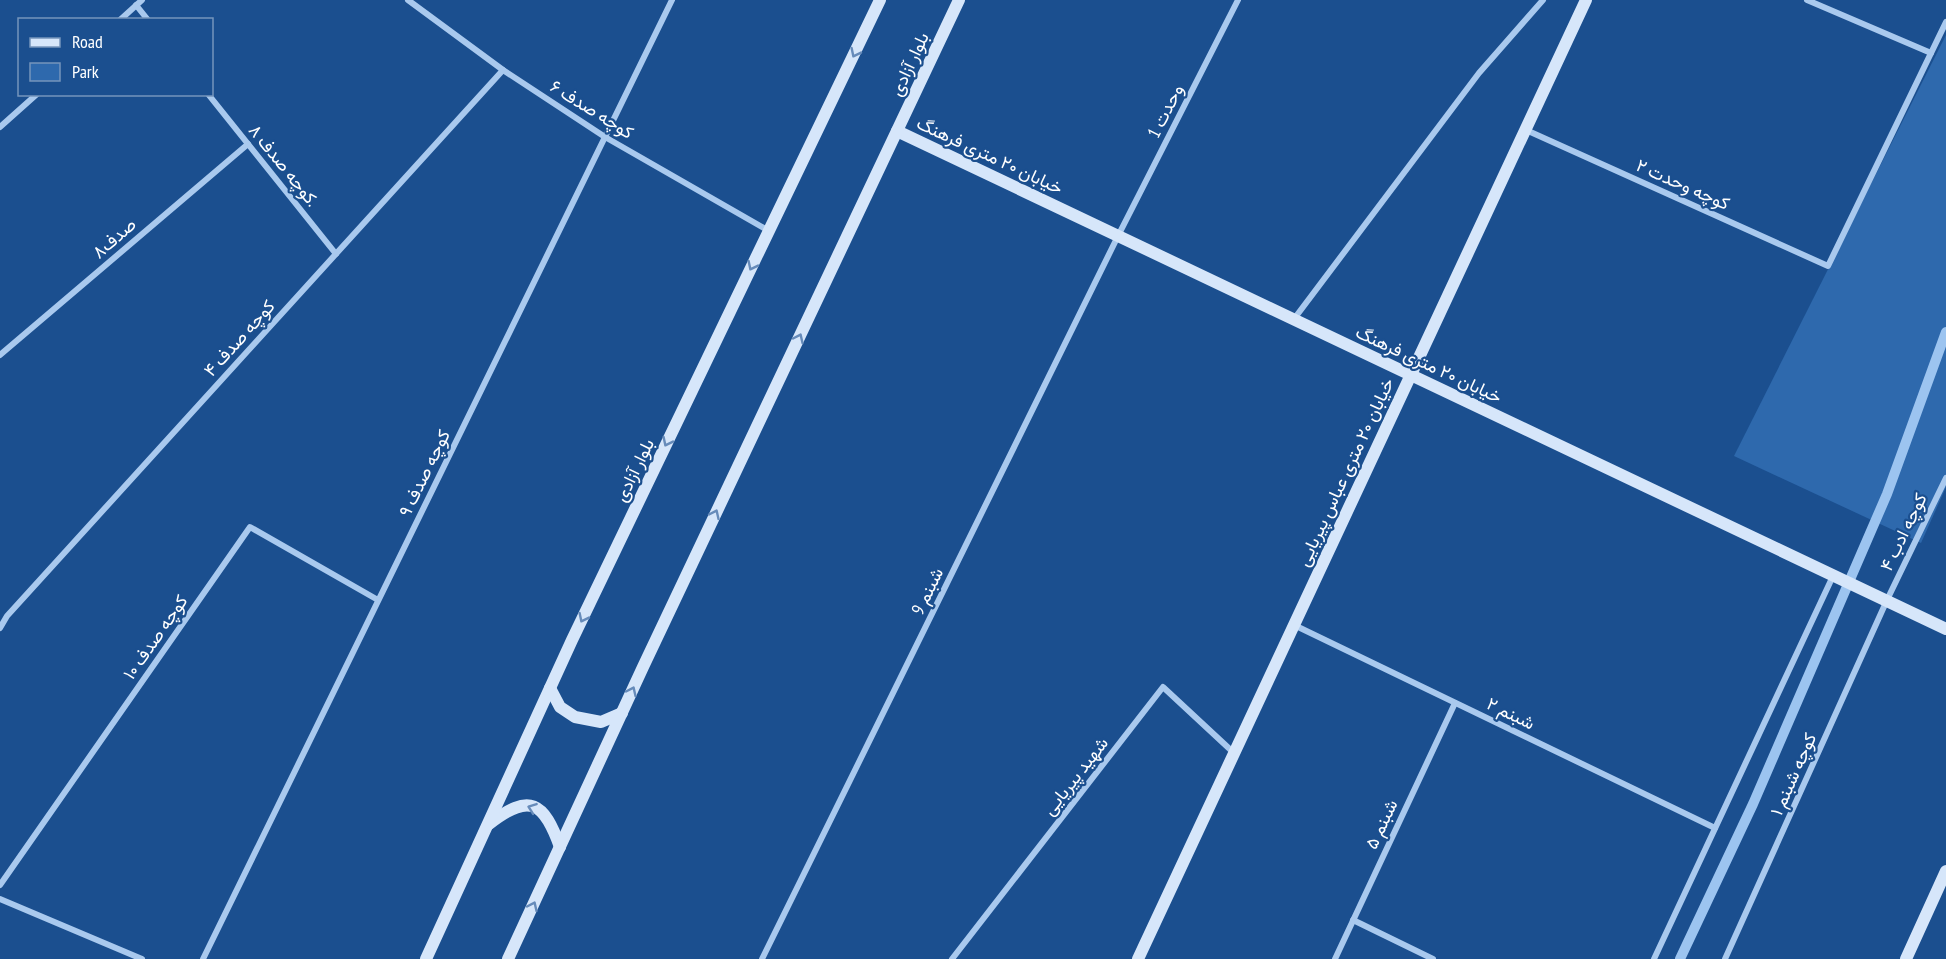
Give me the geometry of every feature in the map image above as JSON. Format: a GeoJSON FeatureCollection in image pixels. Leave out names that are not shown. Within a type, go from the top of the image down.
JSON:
{"type":"FeatureCollection","features":[{"type":"Feature","properties":{"kind":"street"},"geometry":{"type":"LineString","coordinates":[[122,18],[142,0]]}},
{"type":"Feature","properties":{"kind":"street","name":"کوچه صدف ۶"},"geometry":{"type":"LineString","coordinates":[[408,0],[503,70],[605,137],[769,231]]}},
{"type":"Feature","properties":{"kind":"street","name":"کوچه صدف ۹"},"geometry":{"type":"LineString","coordinates":[[203,959],[672,0]]}},
{"type":"Feature","properties":{"kind":"street","name":"بلوار آزادی"},"geometry":{"type":"LineString","coordinates":[[426,959],[550,688],[880,0]]}},
{"type":"Feature","properties":{"kind":"street","name":"بلوار آزادی"},"geometry":{"type":"LineString","coordinates":[[508,959],[959,0]]}},
{"type":"Feature","properties":{"kind":"street","name":"وحدت 1"},"geometry":{"type":"LineString","coordinates":[[1118,236],[1238,0]]}},
{"type":"Feature","properties":{"kind":"street"},"geometry":{"type":"LineString","coordinates":[[1293,319],[1479,74],[1543,0]]}},
{"type":"Feature","properties":{"kind":"street","name":"خیابان ۲۰ متری عباس پیریایی"},"geometry":{"type":"LineString","coordinates":[[1138,959],[1586,0]]}},
{"type":"Feature","properties":{"kind":"street"},"geometry":{"type":"LineString","coordinates":[[1807,0],[1931,53],[1946,22]]}},
{"type":"Feature","properties":{"kind":"street"},"geometry":{"type":"LineString","coordinates":[[136,5],[146,18]]}},
{"type":"Feature","properties":{"kind":"street","name":"کوچه وحدت ۲"},"geometry":{"type":"LineString","coordinates":[[1526,130],[1828,266],[1931,53]]}},
{"type":"Feature","properties":{"kind":"street","name":"کوچه صدف ۴"},"geometry":{"type":"LineString","coordinates":[[0,627],[7,616],[503,70]]}},
{"type":"Feature","properties":{"kind":"street"},"geometry":{"type":"LineString","coordinates":[[0,127],[35,96]]}},
{"type":"Feature","properties":{"kind":"street","name":"کوچه صدف ۸."},"geometry":{"type":"LineString","coordinates":[[210,96],[336,254]]}},
{"type":"Feature","properties":{"kind":"street","name":"خیابان ۲۰ متری فرهنگ"},"geometry":{"type":"LineString","coordinates":[[897,131],[1946,629]]}},
{"type":"Feature","properties":{"kind":"street","name":"صدف۸"},"geometry":{"type":"LineString","coordinates":[[0,356],[248,144]]}},
{"type":"Feature","properties":{"kind":"street","name":"شبنم 9"},"geometry":{"type":"LineString","coordinates":[[762,959],[1118,236]]}},
{"type":"Feature","properties":{"kind":"street","name":"کوچه ادب ۴"},"geometry":{"type":"LineString","coordinates":[[1887,600],[1946,478]]}},
{"type":"Feature","properties":{"kind":"street","name":"کوچه صدف ۱۰"},"geometry":{"type":"LineString","coordinates":[[0,885],[250,527],[378,600]]}},
{"type":"Feature","properties":{"kind":"street"},"geometry":{"type":"LineString","coordinates":[[1654,959],[1833,576]]}},
{"type":"Feature","properties":{"kind":"street","name":"کوچه شبنم ۱"},"geometry":{"type":"LineString","coordinates":[[1725,959],[1887,600]]}},
{"type":"Feature","properties":{"kind":"street"},"geometry":{"type":"LineString","coordinates":[[0,612],[7,616]]}},
{"type":"Feature","properties":{"kind":"street","name":"شبنم ۲"},"geometry":{"type":"LineString","coordinates":[[1294,624],[1715,828]]}},
{"type":"Feature","properties":{"kind":"street","name":"شهید پیریایی"},"geometry":{"type":"LineString","coordinates":[[952,959],[1163,687],[1234,753]]}},
{"type":"Feature","properties":{"kind":"street"},"geometry":{"type":"LineString","coordinates":[[550,688],[560,707],[575,717],[601,722],[622,713]]}},
{"type":"Feature","properties":{"kind":"street","name":"شبنم ۵"},"geometry":{"type":"LineString","coordinates":[[1335,959],[1455,703]]}},
{"type":"Feature","properties":{"kind":"street"},"geometry":{"type":"LineString","coordinates":[[487,826],[507,810],[523,804],[538,808],[551,822],[560,847]]}},
{"type":"Feature","properties":{"kind":"street"},"geometry":{"type":"LineString","coordinates":[[1906,959],[1946,871]]}},
{"type":"Feature","properties":{"kind":"street"},"geometry":{"type":"LineString","coordinates":[[0,899],[142,959]]}},
{"type":"Feature","properties":{"kind":"street"},"geometry":{"type":"LineString","coordinates":[[1353,920],[1433,959]]}},
{"type":"Feature","properties":{"kind":"green space"},"geometry":{"type":"Polygon","coordinates":[[[1946,35],[1946,487],[1921,543],[1734,456],[1946,35]]]}},
{"type":"Feature","properties":{"kind":"waterway"},"geometry":{"type":"LineString","coordinates":[[1680,959],[1753,804],[1887,494],[1946,332]]}}]}
